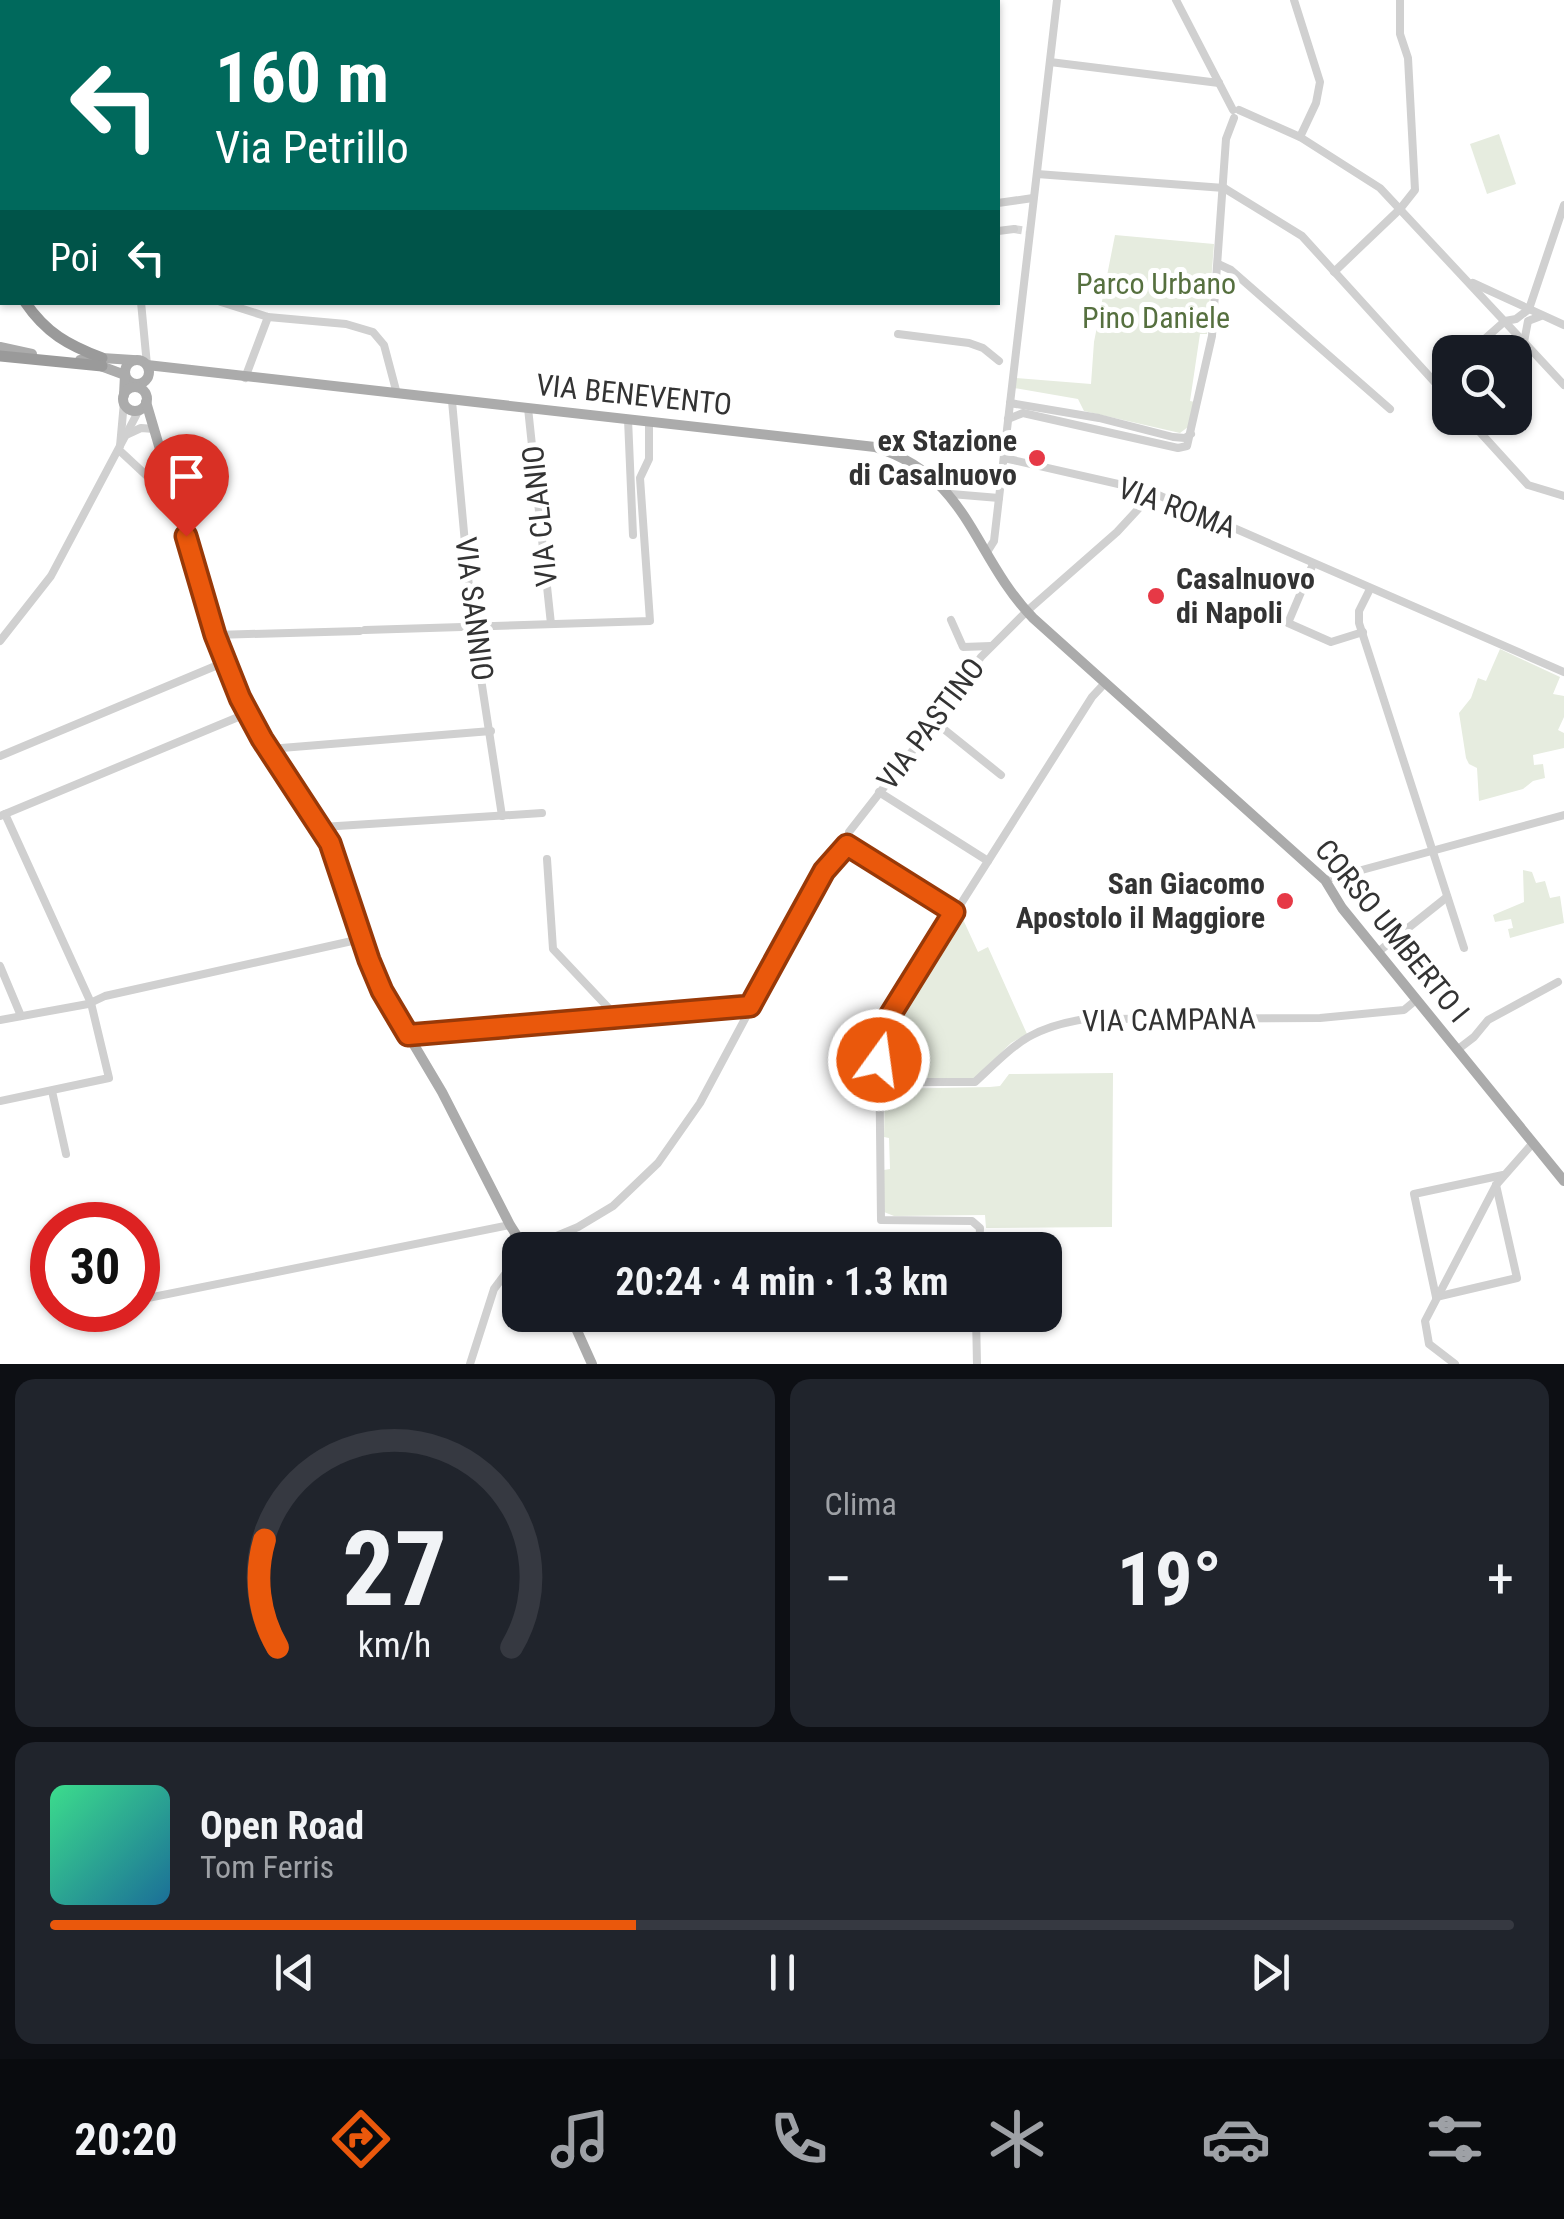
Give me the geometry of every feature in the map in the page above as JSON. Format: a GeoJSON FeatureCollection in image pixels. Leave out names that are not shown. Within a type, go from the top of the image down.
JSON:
{"type":"FeatureCollection","features":[{"type":"Feature","properties":{"kind":"highway"},"geometry":{"type":"LineString","coordinates":[[27,305],[48,332],[102,362]]}},
{"type":"Feature","properties":{"kind":"highway"},"geometry":{"type":"LineString","coordinates":[[0,356],[102,362]]}},
{"type":"Feature","properties":{"kind":"main road","name":"VIA BENEVENTO"},"geometry":{"type":"LineString","coordinates":[[0,347],[80,360],[875,446],[924,471],[951,494],[1026,611]]}},
{"type":"Feature","properties":{"kind":"main road","name":"VIA BENEVENTO"},"geometry":{"type":"LineString","coordinates":[[102,362],[125,375]]}},
{"type":"Feature","properties":{"kind":"main road"},"geometry":{"type":"LineString","coordinates":[[144,403],[132,410],[124,398],[127,364],[145,366]]}},
{"type":"Feature","properties":{"kind":"main road"},"geometry":{"type":"LineString","coordinates":[[125,375],[135,384],[142,383],[145,366]]}},
{"type":"Feature","properties":{"kind":"main road"},"geometry":{"type":"LineString","coordinates":[[144,403],[145,366]]}},
{"type":"Feature","properties":{"kind":"main road"},"geometry":{"type":"LineString","coordinates":[[124,398],[131,388],[138,387],[215,635],[248,713],[322,826],[382,991],[442,1092],[514,1232]]}},
{"type":"Feature","properties":{"kind":"main road","name":"CORSO UMBERTO I"},"geometry":{"type":"LineString","coordinates":[[1026,611],[1325,880],[1342,908],[1564,1181]]}},
{"type":"Feature","properties":{"kind":"main road"},"geometry":{"type":"LineString","coordinates":[[578,1332],[592,1364]]}},
{"type":"Feature","properties":{"kind":"street"},"geometry":{"type":"LineString","coordinates":[[987,552],[994,541],[1000,498],[1027,231],[1038,174],[1057,0]]}},
{"type":"Feature","properties":{"kind":"street"},"geometry":{"type":"LineString","coordinates":[[1176,0],[1236,113],[1300,137],[1380,188],[1518,335]]}},
{"type":"Feature","properties":{"kind":"street"},"geometry":{"type":"LineString","coordinates":[[1294,0],[1320,82],[1316,103],[1300,137]]}},
{"type":"Feature","properties":{"kind":"street"},"geometry":{"type":"LineString","coordinates":[[1334,272],[1400,210],[1415,190],[1408,58],[1399,18],[1400,0]]}},
{"type":"Feature","properties":{"kind":"street"},"geometry":{"type":"LineString","coordinates":[[1050,62],[1219,83]]}},
{"type":"Feature","properties":{"kind":"street"},"geometry":{"type":"LineString","coordinates":[[1008,419],[1023,413],[1178,448],[1187,446],[1212,336],[1226,139],[1236,113]]}},
{"type":"Feature","properties":{"kind":"street"},"geometry":{"type":"LineString","coordinates":[[1038,174],[1224,188],[1302,236],[1432,380]]}},
{"type":"Feature","properties":{"kind":"street"},"geometry":{"type":"LineString","coordinates":[[1000,203],[1033,198]]}},
{"type":"Feature","properties":{"kind":"street"},"geometry":{"type":"LineString","coordinates":[[1489,335],[1505,321],[1516,319],[1529,309],[1564,205]]}},
{"type":"Feature","properties":{"kind":"street"},"geometry":{"type":"LineString","coordinates":[[1000,232],[1014,230]]}},
{"type":"Feature","properties":{"kind":"street"},"geometry":{"type":"LineString","coordinates":[[1218,264],[1232,270],[1390,409]]}},
{"type":"Feature","properties":{"kind":"street"},"geometry":{"type":"LineString","coordinates":[[1469,282],[1564,325]]}},
{"type":"Feature","properties":{"kind":"street"},"geometry":{"type":"LineString","coordinates":[[1494,309],[1494,303],[1503,298]]}},
{"type":"Feature","properties":{"kind":"street"},"geometry":{"type":"LineString","coordinates":[[141,305],[145,366]]}},
{"type":"Feature","properties":{"kind":"street"},"geometry":{"type":"LineString","coordinates":[[232,305],[268,316],[346,324],[373,332],[384,345],[397,394]]}},
{"type":"Feature","properties":{"kind":"street"},"geometry":{"type":"LineString","coordinates":[[245,378],[268,316]]}},
{"type":"Feature","properties":{"kind":"street"},"geometry":{"type":"LineString","coordinates":[[1525,335],[1528,321],[1545,316]]}},
{"type":"Feature","properties":{"kind":"street"},"geometry":{"type":"LineString","coordinates":[[898,334],[970,343],[999,362]]}},
{"type":"Feature","properties":{"kind":"street"},"geometry":{"type":"LineString","coordinates":[[1532,351],[1564,385]]}},
{"type":"Feature","properties":{"kind":"street"},"geometry":{"type":"LineString","coordinates":[[119,448],[124,398]]}},
{"type":"Feature","properties":{"kind":"street","name":"VIA SANNIO"},"geometry":{"type":"LineString","coordinates":[[452,400],[474,627],[502,816]]}},
{"type":"Feature","properties":{"kind":"street"},"geometry":{"type":"LineString","coordinates":[[0,641],[50,576],[144,403]]}},
{"type":"Feature","properties":{"kind":"street"},"geometry":{"type":"LineString","coordinates":[[1010,403],[1089,416],[1173,437],[1191,434]]}},
{"type":"Feature","properties":{"kind":"street","name":"VIA CLANIO"},"geometry":{"type":"LineString","coordinates":[[528,408],[551,624]]}},
{"type":"Feature","properties":{"kind":"street"},"geometry":{"type":"LineString","coordinates":[[628,418],[634,535]]}},
{"type":"Feature","properties":{"kind":"street"},"geometry":{"type":"LineString","coordinates":[[215,635],[650,621],[640,478],[649,459],[649,421]]}},
{"type":"Feature","properties":{"kind":"street"},"geometry":{"type":"LineString","coordinates":[[128,434],[146,427],[154,429]]}},
{"type":"Feature","properties":{"kind":"street"},"geometry":{"type":"LineString","coordinates":[[1482,435],[1528,485],[1564,496]]}},
{"type":"Feature","properties":{"kind":"street"},"geometry":{"type":"LineString","coordinates":[[119,448],[176,504]]}},
{"type":"Feature","properties":{"kind":"street","name":"VIA ROMA"},"geometry":{"type":"LineString","coordinates":[[1004,458],[1154,493],[1564,672]]}},
{"type":"Feature","properties":{"kind":"street"},"geometry":{"type":"LineString","coordinates":[[1026,611],[1154,493]]}},
{"type":"Feature","properties":{"kind":"street"},"geometry":{"type":"LineString","coordinates":[[951,494],[1000,498]]}},
{"type":"Feature","properties":{"kind":"street"},"geometry":{"type":"LineString","coordinates":[[1314,564],[1288,623],[1331,642],[1362,632]]}},
{"type":"Feature","properties":{"kind":"street"},"geometry":{"type":"LineString","coordinates":[[1370,589],[1358,616],[1362,632],[1464,948]]}},
{"type":"Feature","properties":{"kind":"street","name":"VIA PASTINO"},"geometry":{"type":"LineString","coordinates":[[566,1232],[612,1206],[658,1162],[700,1103],[824,871],[847,845],[849,832],[991,646],[1026,611]]}},
{"type":"Feature","properties":{"kind":"street"},"geometry":{"type":"LineString","coordinates":[[951,620],[962,647],[991,646]]}},
{"type":"Feature","properties":{"kind":"street"},"geometry":{"type":"LineString","coordinates":[[0,756],[225,662]]}},
{"type":"Feature","properties":{"kind":"street"},"geometry":{"type":"LineString","coordinates":[[980,1232],[972,1220],[881,1220],[879,1039],[954,912],[1104,683]]}},
{"type":"Feature","properties":{"kind":"street"},"geometry":{"type":"LineString","coordinates":[[0,1101],[109,1078],[91,1003],[2,815],[248,713]]}},
{"type":"Feature","properties":{"kind":"street"},"geometry":{"type":"LineString","coordinates":[[936,722],[1001,775]]}},
{"type":"Feature","properties":{"kind":"street"},"geometry":{"type":"LineString","coordinates":[[269,749],[491,731]]}},
{"type":"Feature","properties":{"kind":"street"},"geometry":{"type":"LineString","coordinates":[[880,792],[988,862]]}},
{"type":"Feature","properties":{"kind":"street"},"geometry":{"type":"LineString","coordinates":[[322,826],[542,813]]}},
{"type":"Feature","properties":{"kind":"street"},"geometry":{"type":"LineString","coordinates":[[1325,880],[1564,815]]}},
{"type":"Feature","properties":{"kind":"street"},"geometry":{"type":"LineString","coordinates":[[847,845],[954,912]]}},
{"type":"Feature","properties":{"kind":"street"},"geometry":{"type":"LineString","coordinates":[[547,858],[553,949],[617,1017]]}},
{"type":"Feature","properties":{"kind":"street"},"geometry":{"type":"LineString","coordinates":[[1378,952],[1447,896]]}},
{"type":"Feature","properties":{"kind":"street"},"geometry":{"type":"LineString","coordinates":[[0,1020],[91,1003],[105,996],[361,939]]}},
{"type":"Feature","properties":{"kind":"street"},"geometry":{"type":"LineString","coordinates":[[0,966],[21,1016]]}},
{"type":"Feature","properties":{"kind":"street"},"geometry":{"type":"LineString","coordinates":[[1458,1050],[1488,1020],[1558,982]]}},
{"type":"Feature","properties":{"kind":"street","name":"VIA CAMPANA"},"geometry":{"type":"LineString","coordinates":[[878,1082],[975,1082],[1016,1042],[1058,1024],[1085,1019],[1320,1018],[1404,1010],[1416,1000]]}},
{"type":"Feature","properties":{"kind":"street"},"geometry":{"type":"LineString","coordinates":[[408,1035],[750,1006]]}},
{"type":"Feature","properties":{"kind":"street"},"geometry":{"type":"LineString","coordinates":[[52,1090],[66,1154]]}},
{"type":"Feature","properties":{"kind":"street"},"geometry":{"type":"LineString","coordinates":[[1455,1364],[1429,1344],[1424,1326],[1496,1185],[1532,1144]]}},
{"type":"Feature","properties":{"kind":"street"},"geometry":{"type":"LineString","coordinates":[[1436,1297],[1414,1194],[1502,1175]]}},
{"type":"Feature","properties":{"kind":"street"},"geometry":{"type":"LineString","coordinates":[[1436,1297],[1518,1278],[1496,1185]]}},
{"type":"Feature","properties":{"kind":"street"},"geometry":{"type":"LineString","coordinates":[[160,1296],[510,1225]]}},
{"type":"Feature","properties":{"kind":"street"},"geometry":{"type":"LineString","coordinates":[[470,1364],[494,1289],[502,1279]]}},
{"type":"Feature","properties":{"kind":"street"},"geometry":{"type":"LineString","coordinates":[[976,1332],[977,1364]]}},
{"type":"Feature","properties":{"kind":"green space"},"geometry":{"type":"Polygon","coordinates":[[[1499,134],[1516,184],[1487,194],[1470,144],[1499,134]]]}},
{"type":"Feature","properties":{"kind":"green space","name":"Parco Urbano Pino Daniele"},"geometry":{"type":"Polygon","coordinates":[[[1115,235],[1214,244],[1207,334],[1200,334],[1190,401],[1195,402],[1188,427],[1180,433],[1084,411],[1078,399],[1014,388],[1015,378],[1091,384],[1094,342],[1115,235]]]}},
{"type":"Feature","properties":{"kind":"green space"},"geometry":{"type":"Polygon","coordinates":[[[1500,649],[1560,677],[1553,694],[1564,696],[1564,717],[1558,730],[1564,733],[1564,748],[1533,755],[1534,765],[1543,764],[1545,778],[1523,789],[1479,801],[1477,768],[1466,758],[1459,713],[1471,698],[1478,678],[1486,681],[1500,649]]]}},
{"type":"Feature","properties":{"kind":"green space"},"geometry":{"type":"Polygon","coordinates":[[[1523,870],[1532,872],[1536,883],[1545,881],[1550,898],[1560,896],[1564,923],[1510,938],[1511,919],[1495,922],[1493,915],[1524,902],[1523,870]]]}},
{"type":"Feature","properties":{"kind":"green space"},"geometry":{"type":"Polygon","coordinates":[[[961,915],[978,952],[988,947],[1027,1034],[1011,1043],[974,1079],[884,1077],[891,1024],[961,915]]]}},
{"type":"Feature","properties":{"kind":"green space"},"geometry":{"type":"Polygon","coordinates":[[[1113,1073],[1112,1227],[986,1228],[985,1215],[894,1216],[884,1212],[884,1170],[890,1169],[889,1138],[884,1137],[885,1089],[1000,1086],[1009,1074],[1113,1073]]]}},
{"type":"Feature","properties":{"kind":"tunnel"},"geometry":{"type":"LineString","coordinates":[[1014,229],[1026,231]]}},
{"type":"Feature","properties":{"kind":"place","name":"ex Stazione di Casalnuovo"},"geometry":{"type":"Point","coordinates":[1037,458]}},
{"type":"Feature","properties":{"kind":"place","name":"Casalnuovo di Napoli"},"geometry":{"type":"Point","coordinates":[1156,596]}},
{"type":"Feature","properties":{"kind":"place","name":"San Giacomo Apostolo il Maggiore"},"geometry":{"type":"Point","coordinates":[1285,901]}},
{"type":"Feature","properties":{"kind":"route"},"geometry":{"type":"LineString","coordinates":[[186,536],[215,635],[240,698],[262,739],[322,826],[369,960],[408,1035],[750,1006],[824,871],[847,845],[954,912],[884,1025],[879,1060]]}}]}
